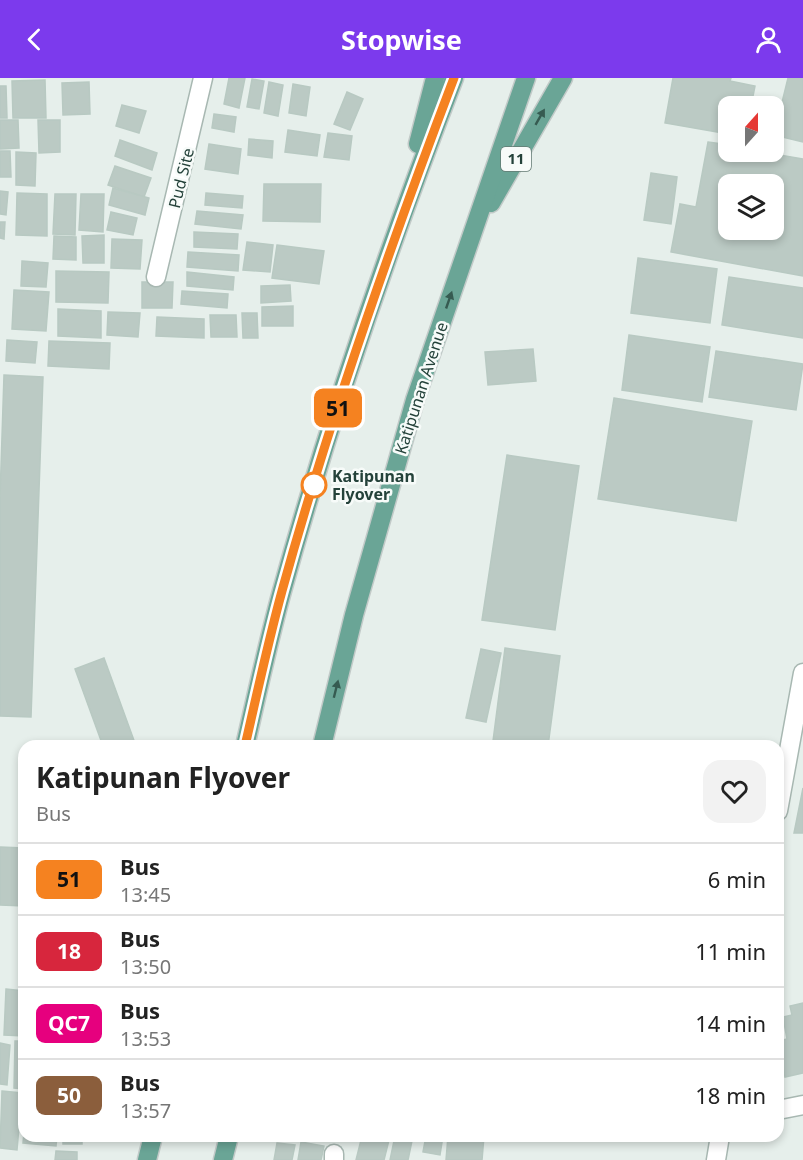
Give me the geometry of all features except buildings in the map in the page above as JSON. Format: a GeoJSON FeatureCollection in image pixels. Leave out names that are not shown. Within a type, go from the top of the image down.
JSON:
{"type":"FeatureCollection","features":[{"type":"Feature","properties":{"kind":"main road"},"geometry":{"type":"LineString","coordinates":[[246,740],[285,581],[397,227],[435,78]]}},
{"type":"Feature","properties":{"kind":"main road"},"geometry":{"type":"LineString","coordinates":[[397,227],[454,78]]}},
{"type":"Feature","properties":{"kind":"main road","name":"Katipunan Avenue"},"geometry":{"type":"LineString","coordinates":[[323,740],[354,615],[415,400],[526,78]]}},
{"type":"Feature","properties":{"kind":"main road","name":"Katipunan Avenue"},"geometry":{"type":"LineString","coordinates":[[469,241],[563,78]]}},
{"type":"Feature","properties":{"kind":"main road"},"geometry":{"type":"LineString","coordinates":[[147,1160],[152,1142]]}},
{"type":"Feature","properties":{"kind":"main road"},"geometry":{"type":"LineString","coordinates":[[223,1160],[228,1142]]}},
{"type":"Feature","properties":{"kind":"street","name":"Pud Site"},"geometry":{"type":"LineString","coordinates":[[156,277],[203,78]]}},
{"type":"Feature","properties":{"kind":"street"},"geometry":{"type":"LineString","coordinates":[[784,785],[798,725],[803,673]]}},
{"type":"Feature","properties":{"kind":"street"},"geometry":{"type":"LineString","coordinates":[[784,1109],[803,1104]]}},
{"type":"Feature","properties":{"kind":"street"},"geometry":{"type":"LineString","coordinates":[[716,1160],[719,1142]]}},
{"type":"Feature","properties":{"kind":"bus line","name":"51"},"geometry":{"type":"LineString","coordinates":[[246,740],[281,592],[314,484],[397,227],[454,78]]}},
{"type":"Feature","properties":{"kind":"place","name":"Katipunan Flyover"},"geometry":{"type":"Point","coordinates":[314,485]}}]}
